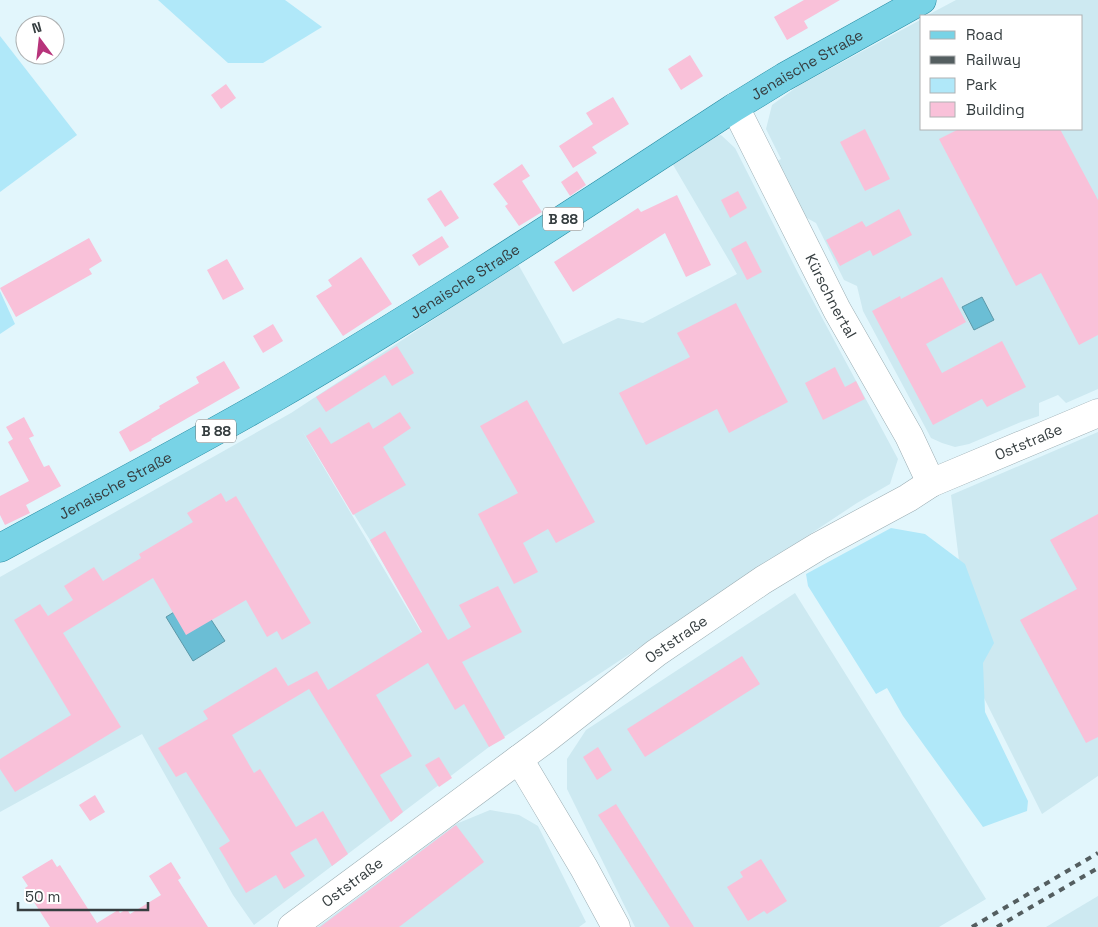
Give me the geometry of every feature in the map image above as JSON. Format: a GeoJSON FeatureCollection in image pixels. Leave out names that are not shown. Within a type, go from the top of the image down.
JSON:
{"type":"FeatureCollection","features":[{"type":"Feature","properties":{"kind":"main road","name":"Jenaische Straße"},"geometry":{"type":"LineString","coordinates":[[0,548],[221,428],[361,346],[491,266],[735,107],[784,77],[922,0]]}},
{"type":"Feature","properties":{"kind":"street","name":"Kürschnertal"},"geometry":{"type":"LineString","coordinates":[[735,107],[837,310],[909,436],[931,483]]}},
{"type":"Feature","properties":{"kind":"street","name":"Oststraße"},"geometry":{"type":"LineString","coordinates":[[292,927],[519,759],[656,653],[724,606],[819,546],[908,498],[931,483],[1098,414]]}},
{"type":"Feature","properties":{"kind":"street"},"geometry":{"type":"LineString","coordinates":[[519,759],[615,924]]}},
{"type":"Feature","properties":{"kind":"shaded area"},"geometry":{"type":"Polygon","coordinates":[[[956,0],[1098,0],[1098,389],[1066,403],[1058,395],[1039,403],[1039,416],[969,444],[955,447],[931,438],[863,311],[857,286],[844,280],[816,223],[805,217],[775,162],[781,159],[766,129],[772,105],[798,86],[920,20],[920,130],[1083,130],[1083,15],[928,15],[956,0]]]}},
{"type":"Feature","properties":{"kind":"shaded area"},"geometry":{"type":"Polygon","coordinates":[[[721,135],[735,148],[798,273],[898,459],[890,484],[857,503],[489,747],[254,925],[233,895],[142,734],[0,812],[0,577],[291,413],[518,264],[563,344],[618,318],[643,323],[737,274],[672,163],[712,137],[721,135]],[[301,429],[457,691],[370,540],[301,429]]]}},
{"type":"Feature","properties":{"kind":"shaded area"},"geometry":{"type":"Polygon","coordinates":[[[982,297],[994,320],[974,330],[962,307],[982,297]]]}},
{"type":"Feature","properties":{"kind":"shaded area"},"geometry":{"type":"Polygon","coordinates":[[[1098,432],[1098,776],[1042,814],[973,676],[951,495],[1098,432]]]}},
{"type":"Feature","properties":{"kind":"shaded area"},"geometry":{"type":"Polygon","coordinates":[[[795,593],[986,899],[939,927],[635,927],[567,789],[567,759],[586,730],[795,593]]]}},
{"type":"Feature","properties":{"kind":"shaded area"},"geometry":{"type":"Polygon","coordinates":[[[197,598],[225,641],[193,661],[166,617],[197,598]]]}},
{"type":"Feature","properties":{"kind":"shaded area"},"geometry":{"type":"Polygon","coordinates":[[[490,810],[519,815],[538,826],[586,922],[579,927],[318,927],[456,824],[490,810]]]}},
{"type":"Feature","properties":{"kind":"shaded area"},"geometry":{"type":"Polygon","coordinates":[[[1098,896],[1098,927],[1046,927],[1098,896]]]}},
{"type":"Feature","properties":{"kind":"green space"},"geometry":{"type":"Polygon","coordinates":[[[158,0],[285,0],[322,27],[263,63],[228,63],[158,0]]]}},
{"type":"Feature","properties":{"kind":"green space"},"geometry":{"type":"Polygon","coordinates":[[[0,36],[15,55],[15,65],[23,65],[77,135],[0,192],[0,36]]]}},
{"type":"Feature","properties":{"kind":"green space"},"geometry":{"type":"Polygon","coordinates":[[[0,291],[15,324],[0,334],[0,291]]]}},
{"type":"Feature","properties":{"kind":"green space"},"geometry":{"type":"Polygon","coordinates":[[[891,528],[925,534],[965,564],[994,643],[983,663],[985,712],[1028,801],[1027,811],[983,827],[903,716],[887,688],[876,694],[808,586],[806,574],[891,528]]]}},
{"type":"Feature","properties":{"kind":"building"},"geometry":{"type":"Polygon","coordinates":[[[804,0],[840,0],[804,21],[808,28],[787,40],[774,17],[804,0]]]}},
{"type":"Feature","properties":{"kind":"building"},"geometry":{"type":"Polygon","coordinates":[[[690,55],[703,76],[681,90],[668,69],[690,55]]]}},
{"type":"Feature","properties":{"kind":"building"},"geometry":{"type":"Polygon","coordinates":[[[226,84],[236,98],[221,109],[211,95],[226,84]]]}},
{"type":"Feature","properties":{"kind":"building"},"geometry":{"type":"Polygon","coordinates":[[[613,97],[629,124],[592,147],[597,153],[573,168],[559,146],[593,124],[586,113],[613,97]]]}},
{"type":"Feature","properties":{"kind":"building"},"geometry":{"type":"Polygon","coordinates":[[[865,129],[890,179],[865,191],[840,142],[865,129]]]}},
{"type":"Feature","properties":{"kind":"building"},"geometry":{"type":"Polygon","coordinates":[[[957,130],[1061,130],[1098,200],[1098,335],[1079,345],[1041,273],[1016,286],[939,139],[957,130]]]}},
{"type":"Feature","properties":{"kind":"building"},"geometry":{"type":"Polygon","coordinates":[[[522,164],[530,176],[522,181],[542,212],[519,226],[505,206],[508,204],[493,184],[522,164]]]}},
{"type":"Feature","properties":{"kind":"building"},"geometry":{"type":"Polygon","coordinates":[[[577,171],[586,185],[570,196],[561,182],[577,171]]]}},
{"type":"Feature","properties":{"kind":"building"},"geometry":{"type":"Polygon","coordinates":[[[441,190],[459,218],[445,227],[427,199],[441,190]]]}},
{"type":"Feature","properties":{"kind":"building"},"geometry":{"type":"Polygon","coordinates":[[[738,191],[747,208],[730,218],[721,200],[738,191]]]}},
{"type":"Feature","properties":{"kind":"building"},"geometry":{"type":"Polygon","coordinates":[[[677,195],[711,265],[686,277],[665,233],[573,292],[554,262],[638,208],[641,212],[677,195]]]}},
{"type":"Feature","properties":{"kind":"building"},"geometry":{"type":"Polygon","coordinates":[[[899,209],[912,235],[873,256],[870,250],[840,266],[826,240],[862,221],[866,227],[899,209]]]}},
{"type":"Feature","properties":{"kind":"building"},"geometry":{"type":"Polygon","coordinates":[[[442,236],[449,247],[419,266],[412,255],[442,236]]]}},
{"type":"Feature","properties":{"kind":"building"},"geometry":{"type":"Polygon","coordinates":[[[89,238],[102,261],[89,269],[92,274],[16,317],[0,288],[89,238]]]}},
{"type":"Feature","properties":{"kind":"building"},"geometry":{"type":"Polygon","coordinates":[[[746,241],[762,272],[747,280],[731,249],[746,241]]]}},
{"type":"Feature","properties":{"kind":"building"},"geometry":{"type":"Polygon","coordinates":[[[361,257],[392,304],[343,336],[316,296],[332,286],[328,280],[361,257]]]}},
{"type":"Feature","properties":{"kind":"building"},"geometry":{"type":"Polygon","coordinates":[[[227,259],[244,289],[223,300],[207,270],[227,259]]]}},
{"type":"Feature","properties":{"kind":"building"},"geometry":{"type":"Polygon","coordinates":[[[942,277],[966,322],[926,344],[942,373],[1002,341],[1026,387],[987,407],[982,399],[933,425],[872,311],[900,296],[901,299],[942,277]]]}},
{"type":"Feature","properties":{"kind":"building"},"geometry":{"type":"Polygon","coordinates":[[[736,303],[788,402],[729,433],[717,409],[646,445],[619,393],[690,357],[677,333],[736,303]]]}},
{"type":"Feature","properties":{"kind":"building"},"geometry":{"type":"Polygon","coordinates":[[[273,324],[283,341],[263,353],[253,336],[273,324]]]}},
{"type":"Feature","properties":{"kind":"building"},"geometry":{"type":"Polygon","coordinates":[[[397,346],[414,373],[392,386],[385,375],[326,412],[316,397],[397,346]]]}},
{"type":"Feature","properties":{"kind":"building"},"geometry":{"type":"Polygon","coordinates":[[[224,361],[240,388],[130,452],[119,432],[199,383],[196,377],[224,361]]]}},
{"type":"Feature","properties":{"kind":"building"},"geometry":{"type":"Polygon","coordinates":[[[835,367],[845,387],[856,381],[865,399],[823,420],[805,383],[835,367]]]}},
{"type":"Feature","properties":{"kind":"building"},"geometry":{"type":"Polygon","coordinates":[[[527,400],[595,522],[556,543],[548,529],[523,543],[538,572],[514,584],[478,514],[518,493],[480,426],[527,400]]]}},
{"type":"Feature","properties":{"kind":"building"},"geometry":{"type":"Polygon","coordinates":[[[400,412],[411,428],[383,447],[406,485],[353,515],[306,436],[320,427],[331,444],[369,422],[373,429],[400,412]]]}},
{"type":"Feature","properties":{"kind":"building"},"geometry":{"type":"Polygon","coordinates":[[[24,417],[34,436],[29,438],[44,467],[49,465],[61,486],[26,505],[30,513],[5,525],[0,515],[0,496],[29,481],[8,442],[13,439],[6,427],[24,417]]]}},
{"type":"Feature","properties":{"kind":"building"},"geometry":{"type":"Polygon","coordinates":[[[221,493],[226,502],[236,496],[311,623],[282,640],[277,631],[267,637],[246,600],[186,635],[153,578],[63,633],[121,727],[15,792],[0,769],[0,759],[71,715],[14,620],[40,604],[48,616],[73,600],[64,586],[94,567],[103,581],[141,558],[139,554],[193,522],[187,513],[221,493]]]}},
{"type":"Feature","properties":{"kind":"building"},"geometry":{"type":"Polygon","coordinates":[[[1098,514],[1098,737],[1086,743],[1020,620],[1077,589],[1050,540],[1098,514]]]}},
{"type":"Feature","properties":{"kind":"building"},"geometry":{"type":"Polygon","coordinates":[[[385,531],[448,640],[471,627],[459,605],[498,586],[522,632],[462,662],[505,738],[489,747],[464,704],[455,710],[428,663],[376,695],[412,756],[380,775],[403,812],[391,822],[309,689],[232,735],[254,773],[260,769],[296,827],[323,811],[348,854],[332,866],[316,838],[290,853],[305,876],[284,889],[276,875],[246,893],[219,848],[230,841],[186,772],[176,777],[158,748],[208,719],[203,711],[276,667],[288,686],[317,671],[328,690],[422,632],[370,540],[385,531]]]}},
{"type":"Feature","properties":{"kind":"building"},"geometry":{"type":"Polygon","coordinates":[[[742,656],[760,684],[645,757],[627,729],[742,656]]]}},
{"type":"Feature","properties":{"kind":"building"},"geometry":{"type":"Polygon","coordinates":[[[598,747],[612,770],[597,780],[583,757],[598,747]]]}},
{"type":"Feature","properties":{"kind":"building"},"geometry":{"type":"Polygon","coordinates":[[[439,757],[452,778],[439,787],[425,765],[439,757]]]}},
{"type":"Feature","properties":{"kind":"building"},"geometry":{"type":"Polygon","coordinates":[[[95,795],[105,812],[90,821],[79,805],[95,795]]]}},
{"type":"Feature","properties":{"kind":"building"},"geometry":{"type":"Polygon","coordinates":[[[616,804],[694,927],[670,927],[598,815],[616,804]]]}},
{"type":"Feature","properties":{"kind":"building"},"geometry":{"type":"Polygon","coordinates":[[[456,825],[484,862],[399,927],[320,927],[456,825]]]}},
{"type":"Feature","properties":{"kind":"building"},"geometry":{"type":"Polygon","coordinates":[[[52,859],[57,867],[60,865],[97,923],[118,910],[120,913],[127,909],[130,914],[161,895],[149,876],[171,862],[181,878],[178,880],[208,927],[50,927],[25,888],[28,886],[22,877],[52,859]]]}},
{"type":"Feature","properties":{"kind":"building"},"geometry":{"type":"Polygon","coordinates":[[[761,859],[787,901],[767,914],[764,911],[748,921],[727,887],[743,877],[740,872],[761,859]]]}},
{"type":"Feature","properties":{"kind":"railway"},"geometry":{"type":"LineString","coordinates":[[972,927],[1098,853]]}},
{"type":"Feature","properties":{"kind":"railway"},"geometry":{"type":"LineString","coordinates":[[997,927],[1098,868]]}}]}
